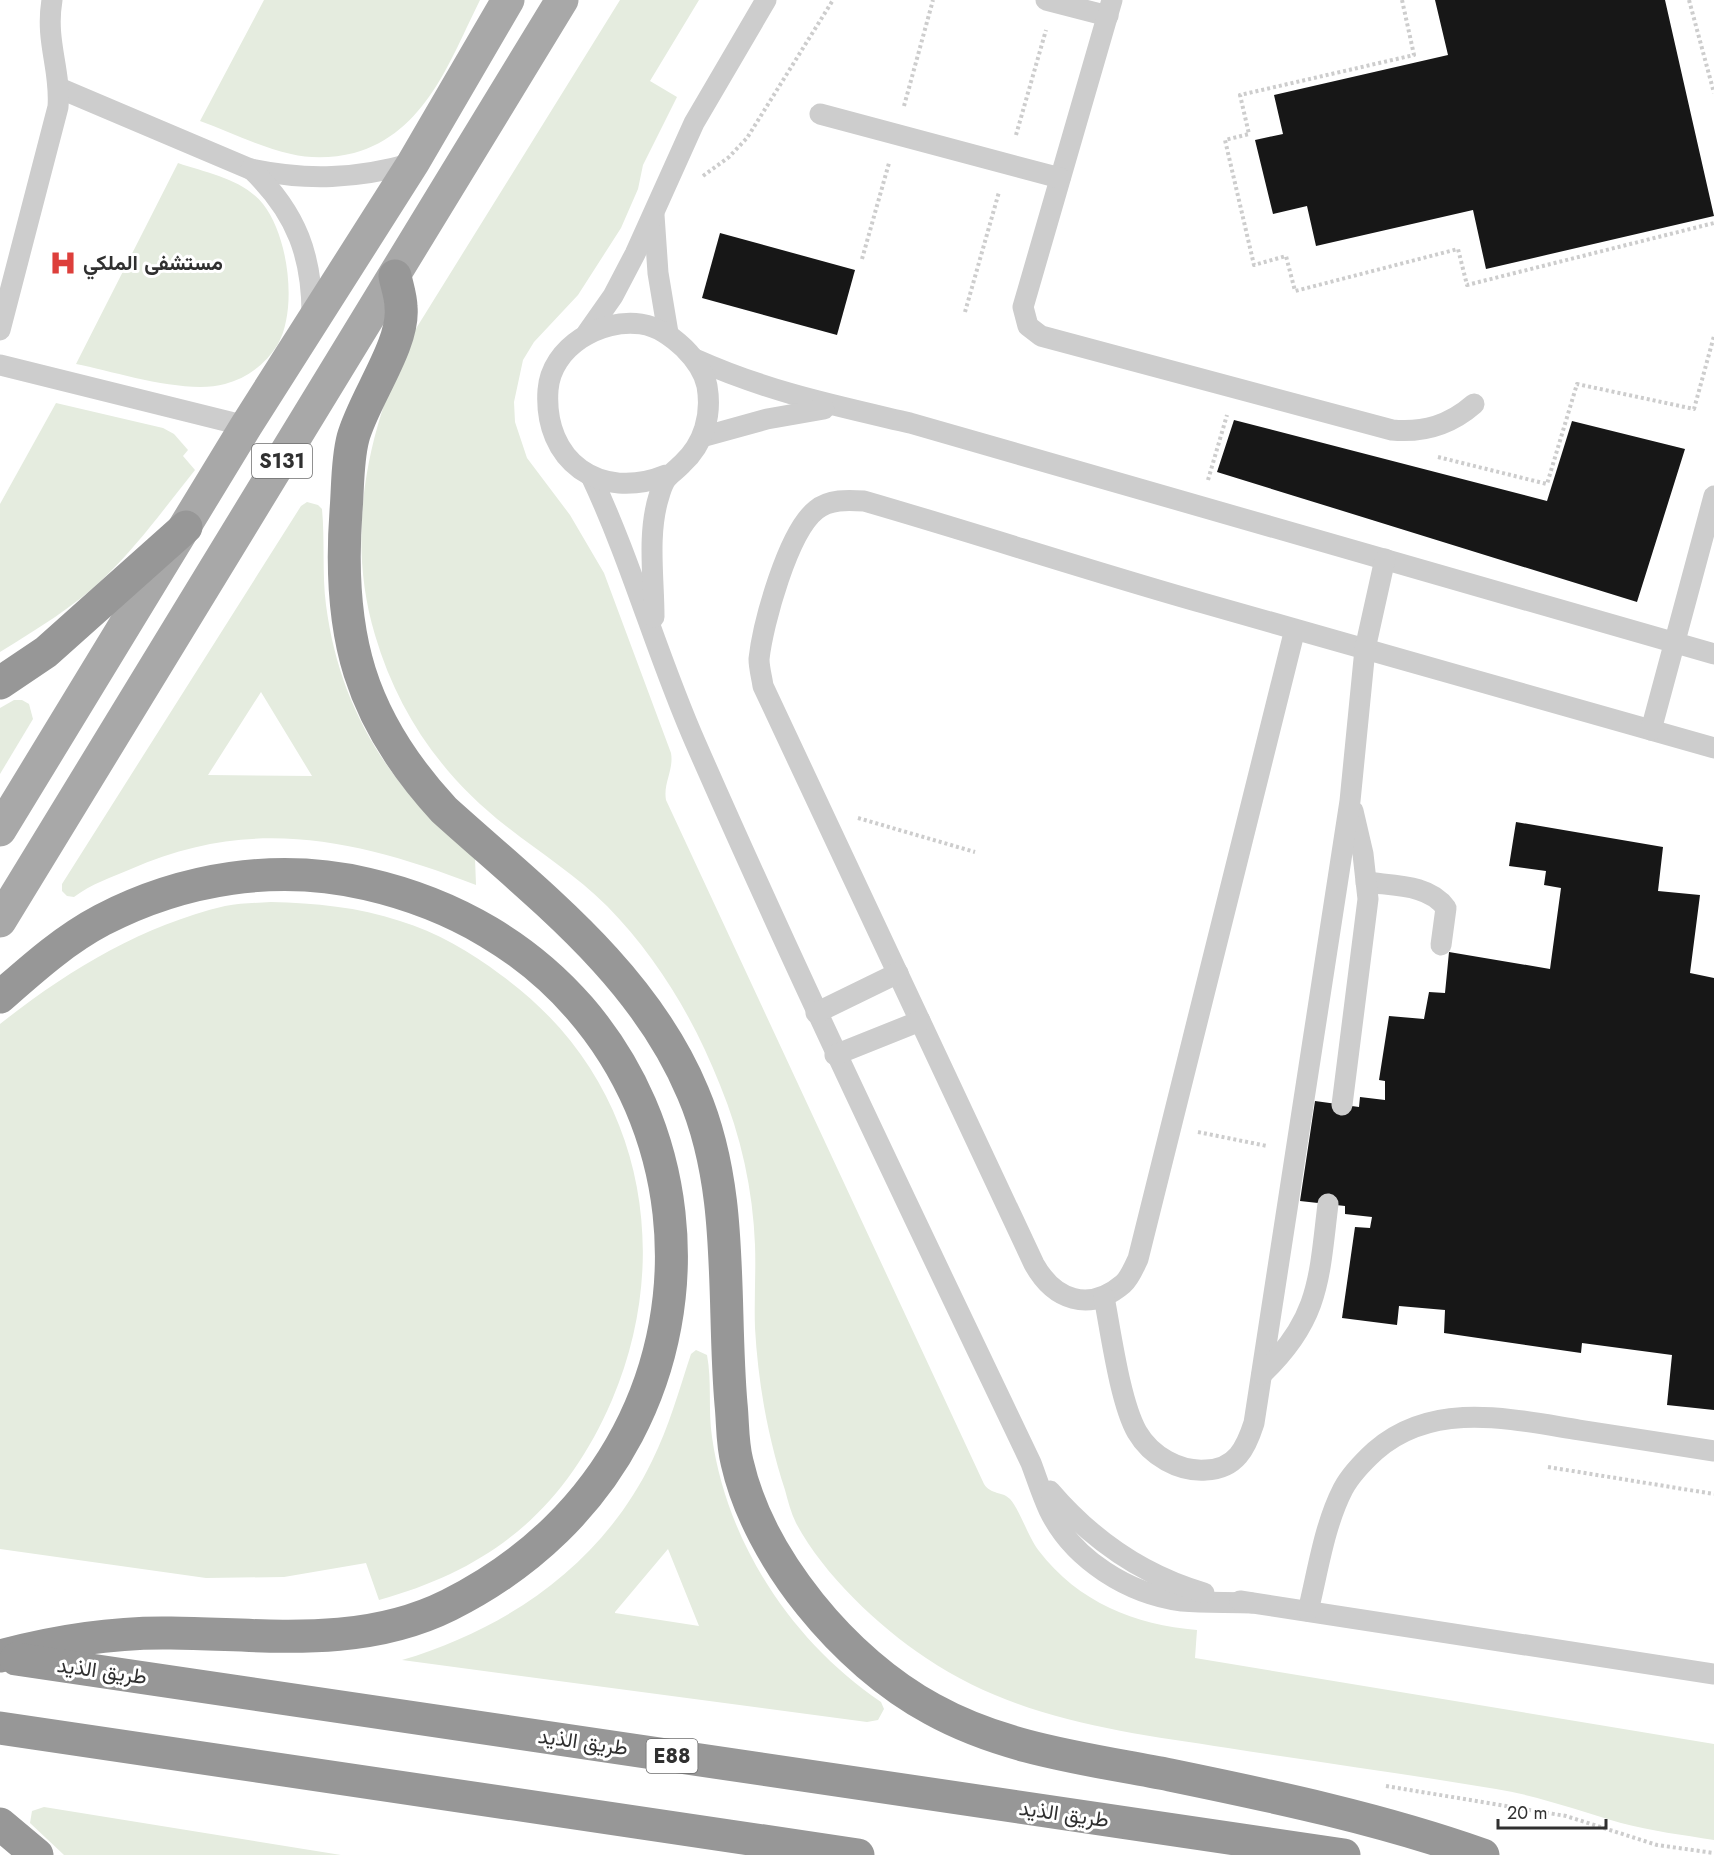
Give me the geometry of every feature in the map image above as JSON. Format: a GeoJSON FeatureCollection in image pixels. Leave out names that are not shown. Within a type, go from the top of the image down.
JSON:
{"type":"FeatureCollection","features":[{"type":"Feature","properties":{"kind":"highway"},"geometry":{"type":"LineString","coordinates":[[395,276],[401,307],[397,337],[361,415],[351,450],[343,588],[355,658],[381,725],[420,784],[444,810],[601,953],[656,1020],[678,1058],[709,1137],[718,1178],[723,1220],[729,1372],[736,1461],[752,1506],[773,1549],[798,1589],[826,1625],[858,1657],[894,1685],[932,1710],[980,1731],[1079,1760],[1140,1769],[1323,1807],[1427,1835],[1483,1855]]}},
{"type":"Feature","properties":{"kind":"highway"},"geometry":{"type":"LineString","coordinates":[[0,683],[46,652],[186,527]]}},
{"type":"Feature","properties":{"kind":"highway"},"geometry":{"type":"LineString","coordinates":[[0,997],[63,944],[98,922],[155,897],[215,880],[260,875],[305,875],[372,885],[434,904],[473,923],[509,945],[543,972],[573,1002],[617,1062],[642,1110],[656,1150],[669,1212],[673,1275],[669,1317],[659,1358],[629,1435],[582,1504],[552,1535],[519,1563],[483,1587],[444,1608],[404,1623],[361,1632],[267,1638],[170,1633],[124,1634],[40,1645],[0,1656]]}},
{"type":"Feature","properties":{"kind":"highway","name":"طريق الذيد"},"geometry":{"type":"LineString","coordinates":[[0,1656],[1344,1855]]}},
{"type":"Feature","properties":{"kind":"highway"},"geometry":{"type":"LineString","coordinates":[[0,1728],[858,1855]]}},
{"type":"Feature","properties":{"kind":"highway"},"geometry":{"type":"LineString","coordinates":[[0,1824],[37,1855]]}},
{"type":"Feature","properties":{"kind":"main road","name":"S131"},"geometry":{"type":"LineString","coordinates":[[0,830],[246,426],[412,163],[508,0]]}},
{"type":"Feature","properties":{"kind":"main road","name":"S131"},"geometry":{"type":"LineString","coordinates":[[0,921],[395,276],[414,239],[562,0]]}},
{"type":"Feature","properties":{"kind":"lane"},"geometry":{"type":"LineString","coordinates":[[0,330],[56,117],[59,88],[49,31],[51,0]]}},
{"type":"Feature","properties":{"kind":"lane"},"geometry":{"type":"LineString","coordinates":[[587,333],[614,324],[641,324],[668,333],[695,359],[707,384],[709,410],[702,437],[681,465],[666,475],[648,483],[628,485],[609,483],[591,476],[568,460],[554,438],[546,412],[548,386],[556,364],[570,347],[587,333],[613,296],[694,123],[766,0]]}},
{"type":"Feature","properties":{"kind":"lane"},"geometry":{"type":"LineString","coordinates":[[1046,0],[1110,8],[1023,307],[1028,326],[1041,336],[1392,430],[1406,431],[1436,427],[1450,422],[1474,404]]}},
{"type":"Feature","properties":{"kind":"lane"},"geometry":{"type":"LineString","coordinates":[[59,88],[250,169],[277,175],[332,178],[359,176],[412,163]]}},
{"type":"Feature","properties":{"kind":"lane"},"geometry":{"type":"LineString","coordinates":[[820,114],[1060,178]]}},
{"type":"Feature","properties":{"kind":"lane"},"geometry":{"type":"LineString","coordinates":[[250,169],[278,198],[295,226],[310,272],[312,320]]}},
{"type":"Feature","properties":{"kind":"lane"},"geometry":{"type":"LineString","coordinates":[[657,203],[657,262],[668,333]]}},
{"type":"Feature","properties":{"kind":"lane"},"geometry":{"type":"LineString","coordinates":[[695,359],[763,387],[834,407],[910,423],[1714,654]]}},
{"type":"Feature","properties":{"kind":"lane"},"geometry":{"type":"LineString","coordinates":[[0,365],[246,426]]}},
{"type":"Feature","properties":{"kind":"lane"},"geometry":{"type":"LineString","coordinates":[[702,437],[767,419],[834,407]]}},
{"type":"Feature","properties":{"kind":"lane"},"geometry":{"type":"LineString","coordinates":[[654,633],[654,519],[666,475]]}},
{"type":"Feature","properties":{"kind":"lane"},"geometry":{"type":"LineString","coordinates":[[591,476],[611,519],[694,741],[816,1013],[1030,1463],[1072,1517],[1125,1559],[1186,1588],[1252,1603],[1714,1674]]}},
{"type":"Feature","properties":{"kind":"lane"},"geometry":{"type":"LineString","coordinates":[[1651,730],[1672,642],[1714,496]]}},
{"type":"Feature","properties":{"kind":"lane"},"geometry":{"type":"LineString","coordinates":[[1295,629],[1138,1259],[1125,1282],[1104,1297],[1082,1300],[1061,1295],[1044,1282],[763,686],[759,662],[763,637],[790,549],[799,530],[817,509],[840,500],[864,501],[1295,629],[1714,748]]}},
{"type":"Feature","properties":{"kind":"lane"},"geometry":{"type":"LineString","coordinates":[[1104,1297],[1128,1408],[1137,1432],[1168,1462],[1191,1471],[1214,1470],[1236,1460],[1248,1444],[1254,1423],[1350,801],[1365,649],[1385,559]]}},
{"type":"Feature","properties":{"kind":"lane"},"geometry":{"type":"LineString","coordinates":[[1342,1105],[1366,916],[1363,854],[1350,801]]}},
{"type":"Feature","properties":{"kind":"lane"},"geometry":{"type":"LineString","coordinates":[[1366,882],[1426,891],[1438,897],[1446,908],[1441,945]]}},
{"type":"Feature","properties":{"kind":"lane"},"geometry":{"type":"LineString","coordinates":[[816,1013],[898,973]]}},
{"type":"Feature","properties":{"kind":"lane"},"geometry":{"type":"LineString","coordinates":[[836,1055],[920,1021]]}},
{"type":"Feature","properties":{"kind":"lane"},"geometry":{"type":"LineString","coordinates":[[1262,1374],[1298,1334],[1310,1311],[1318,1285],[1328,1204]]}},
{"type":"Feature","properties":{"kind":"lane"},"geometry":{"type":"LineString","coordinates":[[1308,1611],[1332,1515],[1344,1488],[1362,1463],[1385,1443],[1412,1428],[1442,1419],[1491,1418],[1714,1451]]}},
{"type":"Feature","properties":{"kind":"path"},"geometry":{"type":"LineString","coordinates":[[657,203],[708,172],[747,138],[833,0]]}},
{"type":"Feature","properties":{"kind":"path"},"geometry":{"type":"LineString","coordinates":[[1402,0],[1414,55],[1240,95],[1249,134],[1225,140],[1254,265],[1286,256],[1295,291],[1458,249],[1467,285],[1714,223]]}},
{"type":"Feature","properties":{"kind":"path"},"geometry":{"type":"LineString","coordinates":[[1689,0],[1714,93]]}},
{"type":"Feature","properties":{"kind":"path"},"geometry":{"type":"LineString","coordinates":[[850,816],[975,852]]}},
{"type":"Feature","properties":{"kind":"path"},"geometry":{"type":"LineString","coordinates":[[1171,1127],[1295,1152]]}},
{"type":"Feature","properties":{"kind":"path"},"geometry":{"type":"LineString","coordinates":[[1548,1467],[1714,1494]]}},
{"type":"Feature","properties":{"kind":"path"},"geometry":{"type":"LineString","coordinates":[[1379,1785],[1566,1816],[1657,1845],[1714,1853]]}},
{"type":"Feature","properties":{"kind":"shaded area"},"geometry":{"type":"Polygon","coordinates":[[[264,0],[480,0],[433,92],[418,112],[400,129],[379,143],[354,153],[306,157],[279,151],[200,121],[264,0]]]}},
{"type":"Feature","properties":{"kind":"shaded area"},"geometry":{"type":"Polygon","coordinates":[[[620,0],[699,0],[650,81],[677,97],[643,165],[638,189],[621,228],[578,295],[534,342],[523,360],[514,402],[515,422],[527,458],[570,515],[604,573],[671,753],[666,800],[984,1484],[990,1490],[1010,1499],[1039,1551],[1071,1584],[1109,1608],[1130,1616],[1152,1623],[1197,1630],[1195,1658],[1714,1744],[1714,1840],[1632,1826],[1512,1792],[1149,1736],[1034,1710],[961,1679],[926,1658],[889,1631],[836,1580],[807,1542],[791,1511],[769,1430],[756,1349],[755,1245],[749,1184],[734,1124],[710,1060],[686,1013],[658,968],[607,906],[558,864],[483,807],[442,764],[425,741],[396,691],[375,635],[366,596],[362,556],[362,517],[366,477],[374,438],[400,363],[417,327],[620,0]]]}},
{"type":"Feature","properties":{"kind":"shaded area"},"geometry":{"type":"Polygon","coordinates":[[[178,163],[224,178],[255,195],[272,217],[284,252],[287,272],[288,311],[278,344],[268,358],[241,378],[209,387],[171,385],[76,364],[178,163]]]}},
{"type":"Feature","properties":{"kind":"shaded area"},"geometry":{"type":"Polygon","coordinates":[[[56,403],[163,428],[174,434],[188,450],[183,456],[195,470],[141,538],[105,577],[68,608],[0,652],[0,504],[56,403]]]}},
{"type":"Feature","properties":{"kind":"shaded area"},"geometry":{"type":"Polygon","coordinates":[[[307,502],[318,505],[322,509],[326,605],[333,644],[358,715],[375,747],[419,806],[475,858],[476,885],[389,856],[347,846],[305,840],[263,838],[220,842],[176,852],[102,881],[74,897],[67,896],[62,891],[62,884],[301,506],[307,502]],[[261,692],[208,775],[312,776],[261,692]]]}},
{"type":"Feature","properties":{"kind":"shaded area"},"geometry":{"type":"Polygon","coordinates":[[[14,700],[22,700],[29,704],[33,719],[0,774],[0,708],[14,700]]]}},
{"type":"Feature","properties":{"kind":"shaded area"},"geometry":{"type":"Polygon","coordinates":[[[271,902],[352,909],[384,916],[427,931],[490,967],[548,1015],[586,1062],[614,1113],[633,1167],[642,1224],[641,1283],[632,1342],[612,1400],[593,1439],[572,1473],[547,1503],[520,1529],[490,1552],[420,1587],[379,1600],[366,1563],[284,1577],[206,1578],[0,1549],[0,1024],[78,969],[135,938],[164,925],[225,906],[271,902]]]}},
{"type":"Feature","properties":{"kind":"shaded area"},"geometry":{"type":"Polygon","coordinates":[[[696,1350],[707,1355],[712,1437],[720,1476],[732,1515],[749,1552],[769,1587],[792,1620],[849,1678],[881,1702],[884,1709],[878,1720],[867,1722],[402,1660],[479,1630],[515,1610],[579,1561],[607,1531],[631,1498],[652,1461],[669,1422],[691,1354],[696,1350]],[[668,1549],[615,1612],[615,1613],[699,1626],[668,1549]]]}},
{"type":"Feature","properties":{"kind":"shaded area"},"geometry":{"type":"Polygon","coordinates":[[[44,1807],[341,1855],[64,1855],[30,1823],[32,1811],[44,1807]]]}},
{"type":"Feature","properties":{"kind":"building"},"geometry":{"type":"Polygon","coordinates":[[[1435,0],[1665,0],[1714,216],[1486,269],[1473,210],[1316,246],[1307,206],[1273,214],[1255,140],[1283,134],[1274,95],[1448,55],[1435,0]]]}},
{"type":"Feature","properties":{"kind":"building"},"geometry":{"type":"Polygon","coordinates":[[[720,233],[855,270],[837,335],[702,298],[720,233]]]}},
{"type":"Feature","properties":{"kind":"building"},"geometry":{"type":"Polygon","coordinates":[[[1234,420],[1547,501],[1572,421],[1685,449],[1637,602],[1217,472],[1234,420]]]}},
{"type":"Feature","properties":{"kind":"building"},"geometry":{"type":"Polygon","coordinates":[[[1516,822],[1663,847],[1658,891],[1700,895],[1690,973],[1714,978],[1714,1410],[1667,1405],[1672,1355],[1582,1343],[1581,1353],[1444,1333],[1445,1310],[1399,1306],[1397,1325],[1342,1318],[1355,1227],[1370,1228],[1372,1217],[1345,1214],[1345,1206],[1300,1201],[1315,1101],[1359,1107],[1360,1097],[1385,1100],[1385,1081],[1379,1080],[1389,1016],[1424,1019],[1429,992],[1445,993],[1449,952],[1550,969],[1561,888],[1544,885],[1546,871],[1509,866],[1516,822]]]}},
{"type":"Feature","properties":{"kind":"place","name":"مستشفى الملكي"},"geometry":{"type":"Point","coordinates":[63,263]}}]}
